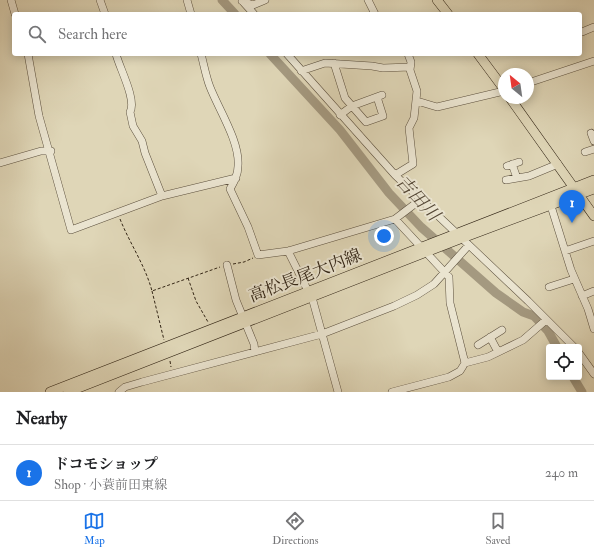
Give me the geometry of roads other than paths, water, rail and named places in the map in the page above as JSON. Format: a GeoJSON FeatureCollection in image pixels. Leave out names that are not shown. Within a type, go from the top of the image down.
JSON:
{"type":"FeatureCollection","features":[{"type":"Feature","properties":{"kind":"main road"},"geometry":{"type":"LineString","coordinates":[[437,0],[446,12]]}},
{"type":"Feature","properties":{"kind":"main road"},"geometry":{"type":"LineString","coordinates":[[479,56],[498,82]]}},
{"type":"Feature","properties":{"kind":"main road"},"geometry":{"type":"LineString","coordinates":[[514,104],[594,216]]}},
{"type":"Feature","properties":{"kind":"main road","name":"高松長尾大内線"},"geometry":{"type":"LineString","coordinates":[[460,241],[574,187],[594,180]]}},
{"type":"Feature","properties":{"kind":"main road","name":"高松長尾大内線"},"geometry":{"type":"LineString","coordinates":[[68,392],[310,294],[425,250],[460,241],[594,189]]}},
{"type":"Feature","properties":{"kind":"main road","name":"高松長尾大内線"},"geometry":{"type":"LineString","coordinates":[[50,392],[244,320]]}},
{"type":"Feature","properties":{"kind":"street"},"geometry":{"type":"LineString","coordinates":[[11,0],[14,12]]}},
{"type":"Feature","properties":{"kind":"street"},"geometry":{"type":"LineString","coordinates":[[100,0],[104,12]]}},
{"type":"Feature","properties":{"kind":"street"},"geometry":{"type":"LineString","coordinates":[[187,0],[190,12]]}},
{"type":"Feature","properties":{"kind":"street"},"geometry":{"type":"LineString","coordinates":[[242,0],[253,5],[265,0]]}},
{"type":"Feature","properties":{"kind":"street"},"geometry":{"type":"LineString","coordinates":[[242,0],[252,12]]}},
{"type":"Feature","properties":{"kind":"street"},"geometry":{"type":"LineString","coordinates":[[368,0],[373,12]]}},
{"type":"Feature","properties":{"kind":"street"},"geometry":{"type":"LineString","coordinates":[[582,32],[594,27]]}},
{"type":"Feature","properties":{"kind":"street"},"geometry":{"type":"LineString","coordinates":[[28,56],[39,116],[71,230],[117,211],[162,196],[236,178]]}},
{"type":"Feature","properties":{"kind":"street"},"geometry":{"type":"LineString","coordinates":[[117,56],[130,95],[132,108],[130,112],[133,126],[142,141],[145,153],[162,196]]}},
{"type":"Feature","properties":{"kind":"street"},"geometry":{"type":"LineString","coordinates":[[202,56],[210,86],[238,157],[236,178],[230,189],[248,227],[258,255],[288,251],[395,219],[420,200]]}},
{"type":"Feature","properties":{"kind":"street"},"geometry":{"type":"LineString","coordinates":[[290,56],[340,115],[395,175],[460,241],[545,322],[571,344]]}},
{"type":"Feature","properties":{"kind":"street"},"geometry":{"type":"LineString","coordinates":[[395,175],[413,164],[409,128],[414,118],[417,101],[409,56]]}},
{"type":"Feature","properties":{"kind":"street"},"geometry":{"type":"LineString","coordinates":[[534,81],[594,61]]}},
{"type":"Feature","properties":{"kind":"street"},"geometry":{"type":"LineString","coordinates":[[301,70],[325,63],[383,68],[410,67]]}},
{"type":"Feature","properties":{"kind":"street"},"geometry":{"type":"LineString","coordinates":[[334,63],[345,98],[352,106],[366,122],[383,116],[380,96],[352,106],[340,115]]}},
{"type":"Feature","properties":{"kind":"street"},"geometry":{"type":"LineString","coordinates":[[417,101],[438,106],[498,91]]}},
{"type":"Feature","properties":{"kind":"street"},"geometry":{"type":"LineString","coordinates":[[591,133],[594,141]]}},
{"type":"Feature","properties":{"kind":"street"},"geometry":{"type":"LineString","coordinates":[[585,152],[594,149]]}},
{"type":"Feature","properties":{"kind":"street"},"geometry":{"type":"LineString","coordinates":[[0,163],[41,151],[50,151]]}},
{"type":"Feature","properties":{"kind":"street"},"geometry":{"type":"LineString","coordinates":[[513,164],[517,178]]}},
{"type":"Feature","properties":{"kind":"street"},"geometry":{"type":"LineString","coordinates":[[506,180],[529,176],[558,164]]}},
{"type":"Feature","properties":{"kind":"street"},"geometry":{"type":"LineString","coordinates":[[551,206],[574,279],[582,296],[591,308],[594,329]]}},
{"type":"Feature","properties":{"kind":"street"},"geometry":{"type":"LineString","coordinates":[[395,219],[446,271],[449,278],[450,303],[465,363]]}},
{"type":"Feature","properties":{"kind":"street"},"geometry":{"type":"LineString","coordinates":[[119,392],[125,387],[322,334],[394,306],[417,295],[434,284],[446,271],[460,241]]}},
{"type":"Feature","properties":{"kind":"street"},"geometry":{"type":"LineString","coordinates":[[565,251],[594,241]]}},
{"type":"Feature","properties":{"kind":"street"},"geometry":{"type":"LineString","coordinates":[[288,251],[310,294],[338,392]]}},
{"type":"Feature","properties":{"kind":"street"},"geometry":{"type":"LineString","coordinates":[[227,265],[236,300],[254,344],[255,352]]}},
{"type":"Feature","properties":{"kind":"street"},"geometry":{"type":"LineString","coordinates":[[549,287],[574,279]]}},
{"type":"Feature","properties":{"kind":"street"},"geometry":{"type":"LineString","coordinates":[[582,296],[594,291]]}},
{"type":"Feature","properties":{"kind":"street"},"geometry":{"type":"LineString","coordinates":[[392,392],[449,377],[460,371],[465,363],[488,357],[523,340],[536,331],[545,322]]}},
{"type":"Feature","properties":{"kind":"street"},"geometry":{"type":"LineString","coordinates":[[478,345],[502,330]]}},
{"type":"Feature","properties":{"kind":"street"},"geometry":{"type":"LineString","coordinates":[[490,337],[498,352]]}},
{"type":"Feature","properties":{"kind":"street"},"geometry":{"type":"LineString","coordinates":[[582,357],[594,374]]}},
{"type":"Feature","properties":{"kind":"waterway","name":"吉田川"},"geometry":{"type":"LineString","coordinates":[[222,0],[233,12]]}},
{"type":"Feature","properties":{"kind":"waterway","name":"吉田川"},"geometry":{"type":"LineString","coordinates":[[272,56],[340,130],[389,193],[421,227],[496,293],[523,312],[534,316],[548,331],[555,344]]}},
{"type":"Feature","properties":{"kind":"waterway","name":"吉田川"},"geometry":{"type":"LineString","coordinates":[[575,380],[582,392]]}},
{"type":"Feature","properties":{"kind":"place","name":"ドコモショップ"},"geometry":{"type":"Point","coordinates":[572,223]}}]}
